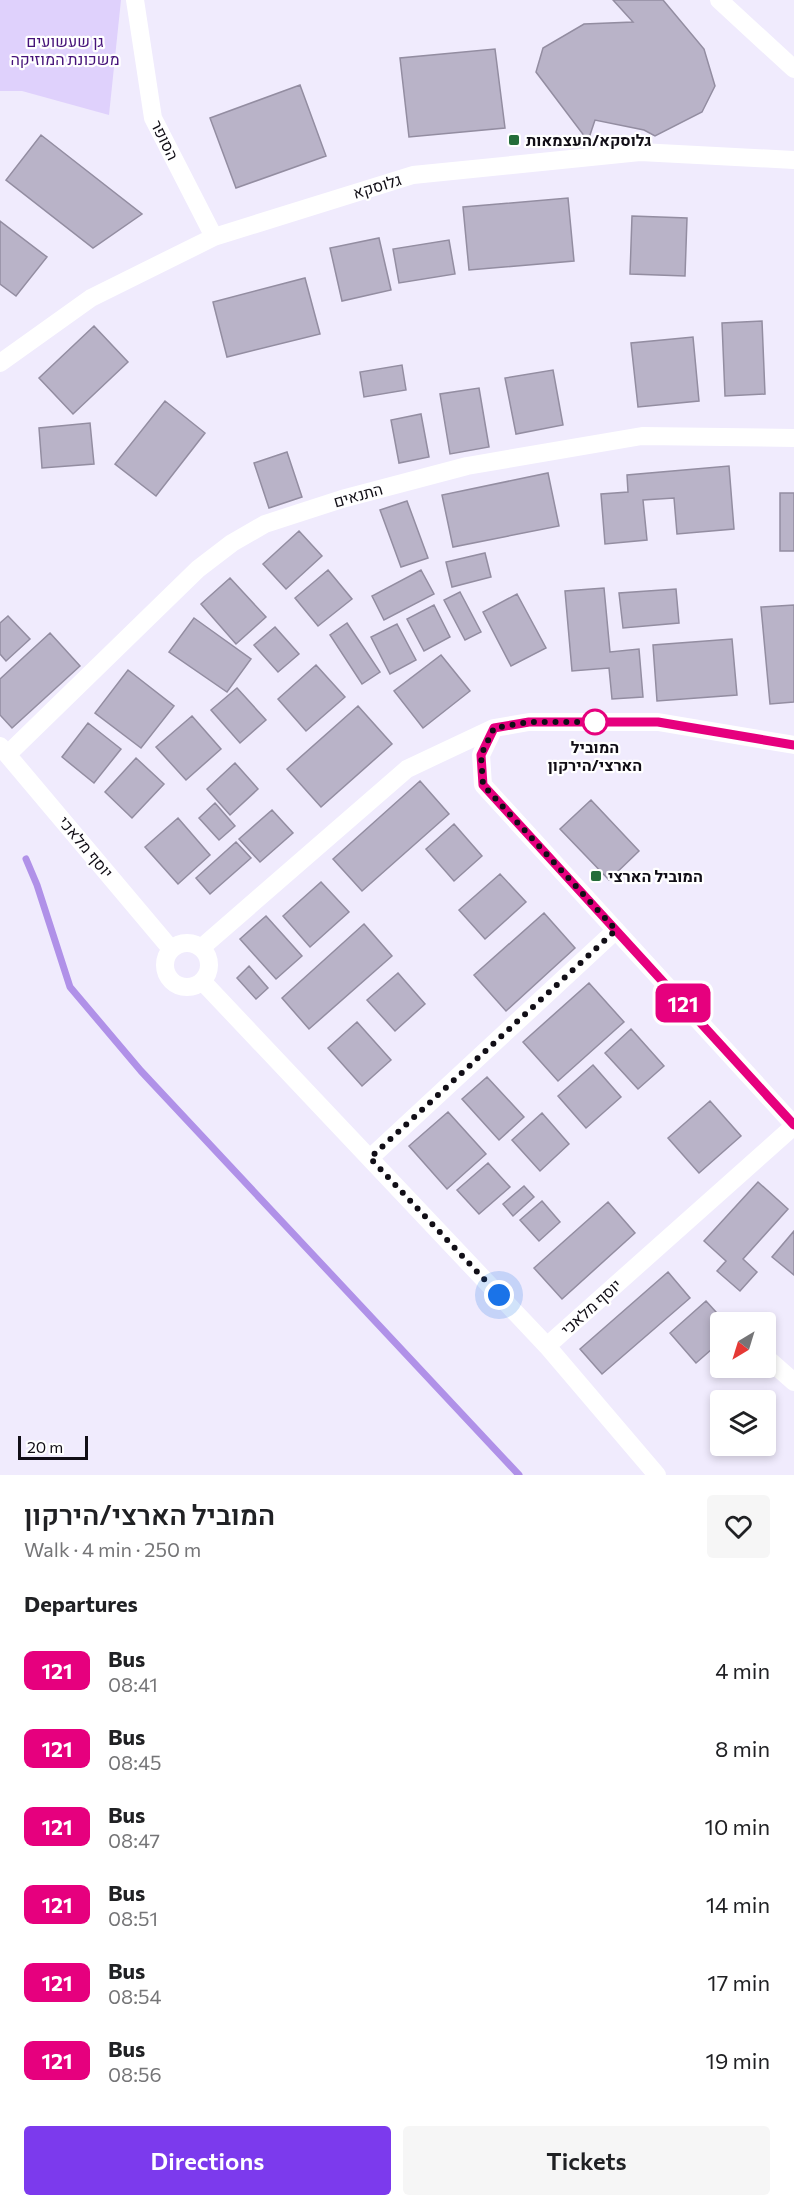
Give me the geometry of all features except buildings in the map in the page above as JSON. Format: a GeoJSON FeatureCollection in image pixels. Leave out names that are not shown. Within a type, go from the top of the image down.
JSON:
{"type":"FeatureCollection","features":[{"type":"Feature","properties":{"kind":"street","name":"הסופר"},"geometry":{"type":"LineString","coordinates":[[135,0],[153,118],[214,237]]}},
{"type":"Feature","properties":{"kind":"street"},"geometry":{"type":"LineString","coordinates":[[720,0],[794,69]]}},
{"type":"Feature","properties":{"kind":"street","name":"גלוסקא"},"geometry":{"type":"LineString","coordinates":[[0,363],[91,298],[214,237],[413,175],[640,152],[794,160]]}},
{"type":"Feature","properties":{"kind":"street","name":"התנאים"},"geometry":{"type":"LineString","coordinates":[[4,750],[198,569],[232,543],[265,524],[342,499],[467,466],[642,436],[794,438]]}},
{"type":"Feature","properties":{"kind":"street"},"geometry":{"type":"LineString","coordinates":[[201,948],[407,769],[494,728],[529,722],[658,722],[794,745]]}},
{"type":"Feature","properties":{"kind":"street"},"geometry":{"type":"LineString","coordinates":[[494,728],[481,755],[483,785],[794,1125]]}},
{"type":"Feature","properties":{"kind":"street","name":"יוסף מלאכי"},"geometry":{"type":"LineString","coordinates":[[4,750],[171,949]]}},
{"type":"Feature","properties":{"kind":"street"},"geometry":{"type":"LineString","coordinates":[[370,1158],[616,930]]}},
{"type":"Feature","properties":{"kind":"street"},"geometry":{"type":"LineString","coordinates":[[187,943],[201,948],[209,960],[209,968],[202,981],[187,987],[172,982],[166,971],[165,963],[171,949],[179,944],[187,943]]}},
{"type":"Feature","properties":{"kind":"street","name":"יוסף מלאכי"},"geometry":{"type":"LineString","coordinates":[[202,981],[547,1346],[794,1125]]}},
{"type":"Feature","properties":{"kind":"street"},"geometry":{"type":"LineString","coordinates":[[547,1346],[657,1475]]}},
{"type":"Feature","properties":{"kind":"street"},"geometry":{"type":"LineString","coordinates":[[776,1366],[794,1382]]}},
{"type":"Feature","properties":{"kind":"green space","name":"גן שעשועים משכונת המוזיקה"},"geometry":{"type":"Polygon","coordinates":[[[0,0],[121,0],[109,115],[22,91],[0,91],[0,0]]]}},
{"type":"Feature","properties":{"kind":"waterway"},"geometry":{"type":"LineString","coordinates":[[26,859],[37,885],[70,987],[141,1071],[519,1475]]}},
{"type":"Feature","properties":{"kind":"bus line","name":"121"},"geometry":{"type":"LineString","coordinates":[[794,745],[658,722],[529,722],[494,728],[481,755],[483,785],[794,1125]]}},
{"type":"Feature","properties":{"kind":"place","name":"גלוסקא/העצמאות"},"geometry":{"type":"Point","coordinates":[514,140]}},
{"type":"Feature","properties":{"kind":"place","name":"המוביל הארצי/הירקון"},"geometry":{"type":"Point","coordinates":[595,722]}},
{"type":"Feature","properties":{"kind":"place","name":"המוביל הארצי"},"geometry":{"type":"Point","coordinates":[596,876]}},
{"type":"Feature","properties":{"kind":"route"},"geometry":{"type":"LineString","coordinates":[[499,1295],[370,1158],[616,930],[483,785],[481,755],[494,728],[529,722],[595,722]]}}]}
